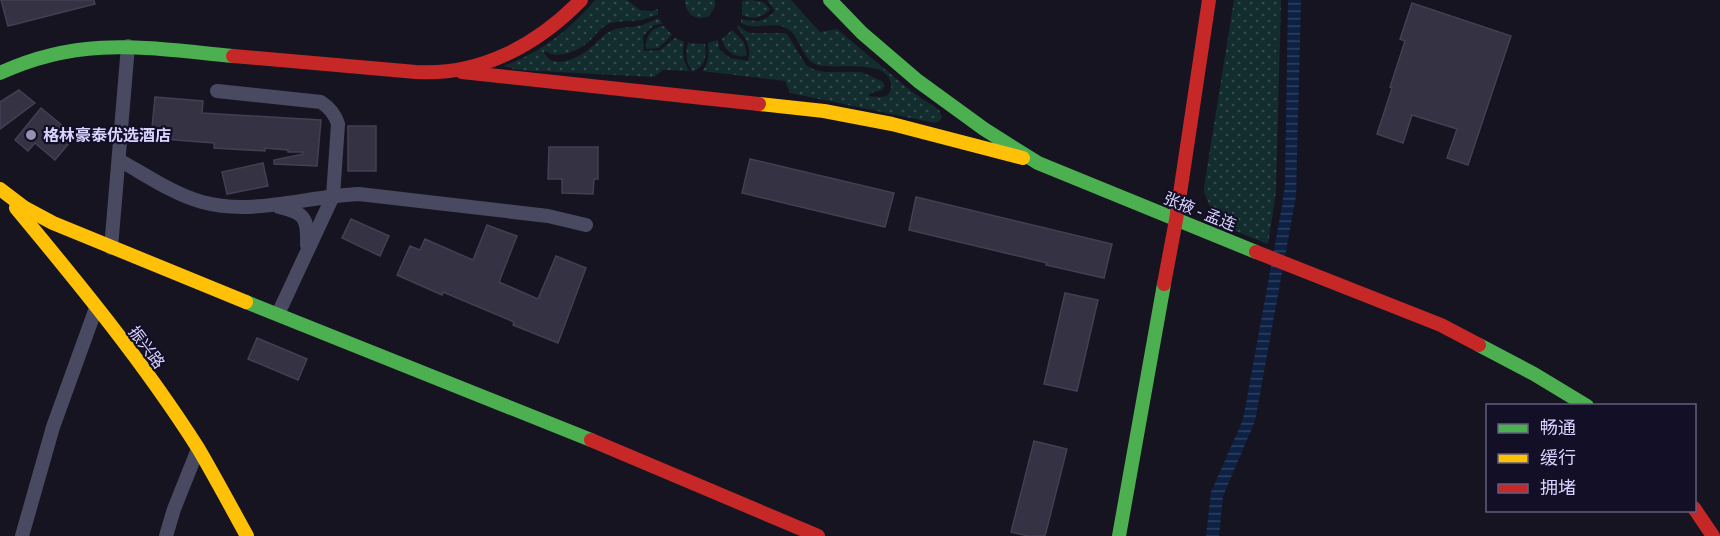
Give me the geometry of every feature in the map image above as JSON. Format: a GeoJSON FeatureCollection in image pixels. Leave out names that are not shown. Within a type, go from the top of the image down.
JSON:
{"type":"FeatureCollection","features":[{"type":"Feature","properties":{"kind":"main road"},"geometry":{"type":"LineString","coordinates":[[0,73],[22,62],[60,51],[128,46],[424,73],[452,71],[488,61],[535,39],[555,25],[581,0]]}},
{"type":"Feature","properties":{"kind":"main road","name":"张掖 - 孟连"},"geometry":{"type":"LineString","coordinates":[[831,0],[862,33],[918,81],[984,129],[1038,163],[1441,325],[1585,404]]}},
{"type":"Feature","properties":{"kind":"main road"},"geometry":{"type":"LineString","coordinates":[[1119,536],[1176,220],[1209,0]]}},
{"type":"Feature","properties":{"kind":"main road"},"geometry":{"type":"LineString","coordinates":[[452,71],[824,111],[892,123],[1038,163]]}},
{"type":"Feature","properties":{"kind":"main road"},"geometry":{"type":"LineString","coordinates":[[1,190],[19,205],[41,218],[111,248],[585,437],[818,536]]}},
{"type":"Feature","properties":{"kind":"main road","name":"振兴路"},"geometry":{"type":"LineString","coordinates":[[1,190],[67,255],[96,308],[146,370],[198,449],[248,536]]}},
{"type":"Feature","properties":{"kind":"main road"},"geometry":{"type":"LineString","coordinates":[[67,255],[84,236]]}},
{"type":"Feature","properties":{"kind":"main road"},"geometry":{"type":"LineString","coordinates":[[1696,510],[1713,536]]}},
{"type":"Feature","properties":{"kind":"street"},"geometry":{"type":"LineString","coordinates":[[111,248],[128,46]]}},
{"type":"Feature","properties":{"kind":"street"},"geometry":{"type":"LineString","coordinates":[[217,91],[315,100],[328,107],[336,117],[338,124],[333,196],[278,314]]}},
{"type":"Feature","properties":{"kind":"street"},"geometry":{"type":"LineString","coordinates":[[119,160],[189,198],[237,207],[360,194],[441,205],[523,212],[586,225]]}},
{"type":"Feature","properties":{"kind":"street"},"geometry":{"type":"LineString","coordinates":[[271,205],[295,211],[303,216],[307,231],[307,249]]}},
{"type":"Feature","properties":{"kind":"street"},"geometry":{"type":"LineString","coordinates":[[22,536],[53,426],[96,308]]}},
{"type":"Feature","properties":{"kind":"street"},"geometry":{"type":"LineString","coordinates":[[166,536],[174,509],[198,449]]}},
{"type":"Feature","properties":{"kind":"green space"},"geometry":{"type":"Polygon","coordinates":[[[595,0],[627,0],[640,10],[658,9],[658,15],[641,20],[608,24],[587,43],[567,53],[555,54],[544,51],[552,61],[564,61],[577,57],[613,30],[640,25],[659,18],[662,24],[654,25],[643,36],[644,51],[660,50],[675,38],[684,42],[684,57],[690,71],[663,70],[654,77],[518,70],[503,66],[542,47],[576,21],[595,0]]]}},
{"type":"Feature","properties":{"kind":"green space"},"geometry":{"type":"Polygon","coordinates":[[[685,0],[715,0],[715,7],[709,16],[700,18],[689,13],[685,0]]]}},
{"type":"Feature","properties":{"kind":"green space"},"geometry":{"type":"Polygon","coordinates":[[[767,0],[791,0],[820,32],[837,29],[911,91],[939,110],[942,118],[937,122],[930,122],[790,93],[785,81],[702,71],[708,58],[708,43],[718,40],[719,49],[730,58],[748,61],[749,47],[737,28],[738,25],[751,33],[787,34],[806,65],[825,72],[861,72],[882,81],[885,86],[882,90],[868,96],[884,96],[890,93],[891,84],[888,76],[880,70],[858,66],[815,64],[810,61],[791,31],[786,28],[741,23],[741,19],[759,20],[771,15],[775,11],[767,0]]]}},
{"type":"Feature","properties":{"kind":"green space"},"geometry":{"type":"Polygon","coordinates":[[[1234,0],[1281,0],[1276,192],[1268,244],[1217,224],[1204,192],[1234,0]]]}},
{"type":"Feature","properties":{"kind":"green space"},"geometry":{"type":"Polygon","coordinates":[[[742,1],[763,2],[770,9],[758,17],[742,15],[742,1]]]}},
{"type":"Feature","properties":{"kind":"green space"},"geometry":{"type":"Polygon","coordinates":[[[664,26],[672,35],[659,48],[646,49],[650,33],[664,26]]]}},
{"type":"Feature","properties":{"kind":"green space"},"geometry":{"type":"Polygon","coordinates":[[[732,30],[744,42],[747,56],[734,55],[725,47],[722,39],[732,30]]]}},
{"type":"Feature","properties":{"kind":"green space"},"geometry":{"type":"Polygon","coordinates":[[[688,43],[705,44],[704,60],[693,72],[687,58],[688,43]]]}},
{"type":"Feature","properties":{"kind":"water"},"geometry":{"type":"Polygon","coordinates":[[[1288,0],[1301,0],[1296,196],[1255,421],[1223,496],[1219,536],[1206,536],[1211,492],[1244,414],[1282,206],[1285,184],[1288,0]]]}},
{"type":"Feature","properties":{"kind":"building"},"geometry":{"type":"Polygon","coordinates":[[[1,0],[94,0],[95,4],[8,26],[1,0]]]}},
{"type":"Feature","properties":{"kind":"building"},"geometry":{"type":"Polygon","coordinates":[[[1412,3],[1511,36],[1468,165],[1447,158],[1457,129],[1412,115],[1403,143],[1377,134],[1405,41],[1400,39],[1412,3]]]}},
{"type":"Feature","properties":{"kind":"building"},"geometry":{"type":"Polygon","coordinates":[[[19,90],[35,103],[0,129],[0,102],[19,90]]]}},
{"type":"Feature","properties":{"kind":"building"},"geometry":{"type":"Polygon","coordinates":[[[155,97],[203,101],[202,113],[321,120],[317,166],[274,164],[274,160],[303,154],[303,152],[265,148],[265,151],[214,148],[214,143],[151,138],[155,97]]]}},
{"type":"Feature","properties":{"kind":"building"},"geometry":{"type":"Polygon","coordinates":[[[41,108],[75,136],[55,160],[35,143],[28,151],[15,140],[41,108]]]}},
{"type":"Feature","properties":{"kind":"building"},"geometry":{"type":"Polygon","coordinates":[[[348,126],[376,126],[376,171],[348,171],[348,126]]]}},
{"type":"Feature","properties":{"kind":"building"},"geometry":{"type":"Polygon","coordinates":[[[549,147],[598,147],[598,179],[594,179],[593,194],[562,193],[562,179],[548,179],[549,147]]]}},
{"type":"Feature","properties":{"kind":"building"},"geometry":{"type":"Polygon","coordinates":[[[750,159],[894,193],[885,227],[742,193],[750,159]]]}},
{"type":"Feature","properties":{"kind":"building"},"geometry":{"type":"Polygon","coordinates":[[[263,163],[268,186],[227,194],[222,172],[263,163]]]}},
{"type":"Feature","properties":{"kind":"building"},"geometry":{"type":"Polygon","coordinates":[[[916,197],[1112,244],[1104,278],[909,230],[916,197]]]}},
{"type":"Feature","properties":{"kind":"building"},"geometry":{"type":"Polygon","coordinates":[[[351,219],[389,236],[380,256],[342,238],[351,219]]]}},
{"type":"Feature","properties":{"kind":"building"},"geometry":{"type":"Polygon","coordinates":[[[487,225],[517,236],[499,282],[538,299],[556,256],[586,268],[558,343],[443,292],[442,295],[397,275],[410,246],[420,250],[425,239],[473,260],[487,225]]]}},
{"type":"Feature","properties":{"kind":"building"},"geometry":{"type":"Polygon","coordinates":[[[1065,293],[1098,300],[1077,391],[1044,384],[1065,293]]]}},
{"type":"Feature","properties":{"kind":"building"},"geometry":{"type":"Polygon","coordinates":[[[257,338],[307,359],[298,380],[248,359],[257,338]]]}},
{"type":"Feature","properties":{"kind":"building"},"geometry":{"type":"Polygon","coordinates":[[[1034,441],[1067,449],[1045,536],[1028,536],[1011,532],[1034,441]]]}},
{"type":"Feature","properties":{"kind":"traffic: fast"},"geometry":{"type":"LineString","coordinates":[[830,0],[862,33],[918,81],[984,129],[1038,163],[1256,252]]}},
{"type":"Feature","properties":{"kind":"traffic: fast"},"geometry":{"type":"LineString","coordinates":[[0,73],[30,61],[59,53],[87,49],[143,48],[233,56]]}},
{"type":"Feature","properties":{"kind":"traffic: fast"},"geometry":{"type":"LineString","coordinates":[[1119,536],[1164,284]]}},
{"type":"Feature","properties":{"kind":"traffic: fast"},"geometry":{"type":"LineString","coordinates":[[246,302],[591,440]]}},
{"type":"Feature","properties":{"kind":"traffic: fast"},"geometry":{"type":"LineString","coordinates":[[1479,345],[1584,404]]}},
{"type":"Feature","properties":{"kind":"traffic: slow"},"geometry":{"type":"LineString","coordinates":[[759,104],[824,111],[892,124],[1023,158]]}},
{"type":"Feature","properties":{"kind":"traffic: slow"},"geometry":{"type":"LineString","coordinates":[[0,189],[25,208],[53,223],[246,302]]}},
{"type":"Feature","properties":{"kind":"traffic: slow"},"geometry":{"type":"LineString","coordinates":[[16,208],[156,385],[198,448],[247,536]]}},
{"type":"Feature","properties":{"kind":"traffic: jam"},"geometry":{"type":"LineString","coordinates":[[233,56],[416,72],[463,69],[485,63],[526,44],[546,31],[581,0]]}},
{"type":"Feature","properties":{"kind":"traffic: jam"},"geometry":{"type":"LineString","coordinates":[[1164,284],[1176,220],[1209,0]]}},
{"type":"Feature","properties":{"kind":"traffic: jam"},"geometry":{"type":"LineString","coordinates":[[462,72],[759,104]]}},
{"type":"Feature","properties":{"kind":"traffic: jam"},"geometry":{"type":"LineString","coordinates":[[1256,252],[1441,325],[1479,345]]}},
{"type":"Feature","properties":{"kind":"traffic: jam"},"geometry":{"type":"LineString","coordinates":[[591,440],[818,536]]}},
{"type":"Feature","properties":{"kind":"traffic: jam"},"geometry":{"type":"LineString","coordinates":[[1696,511],[1713,536]]}},
{"type":"Feature","properties":{"kind":"place","name":"格林豪泰优选酒店"},"geometry":{"type":"Point","coordinates":[31,135]}}]}
